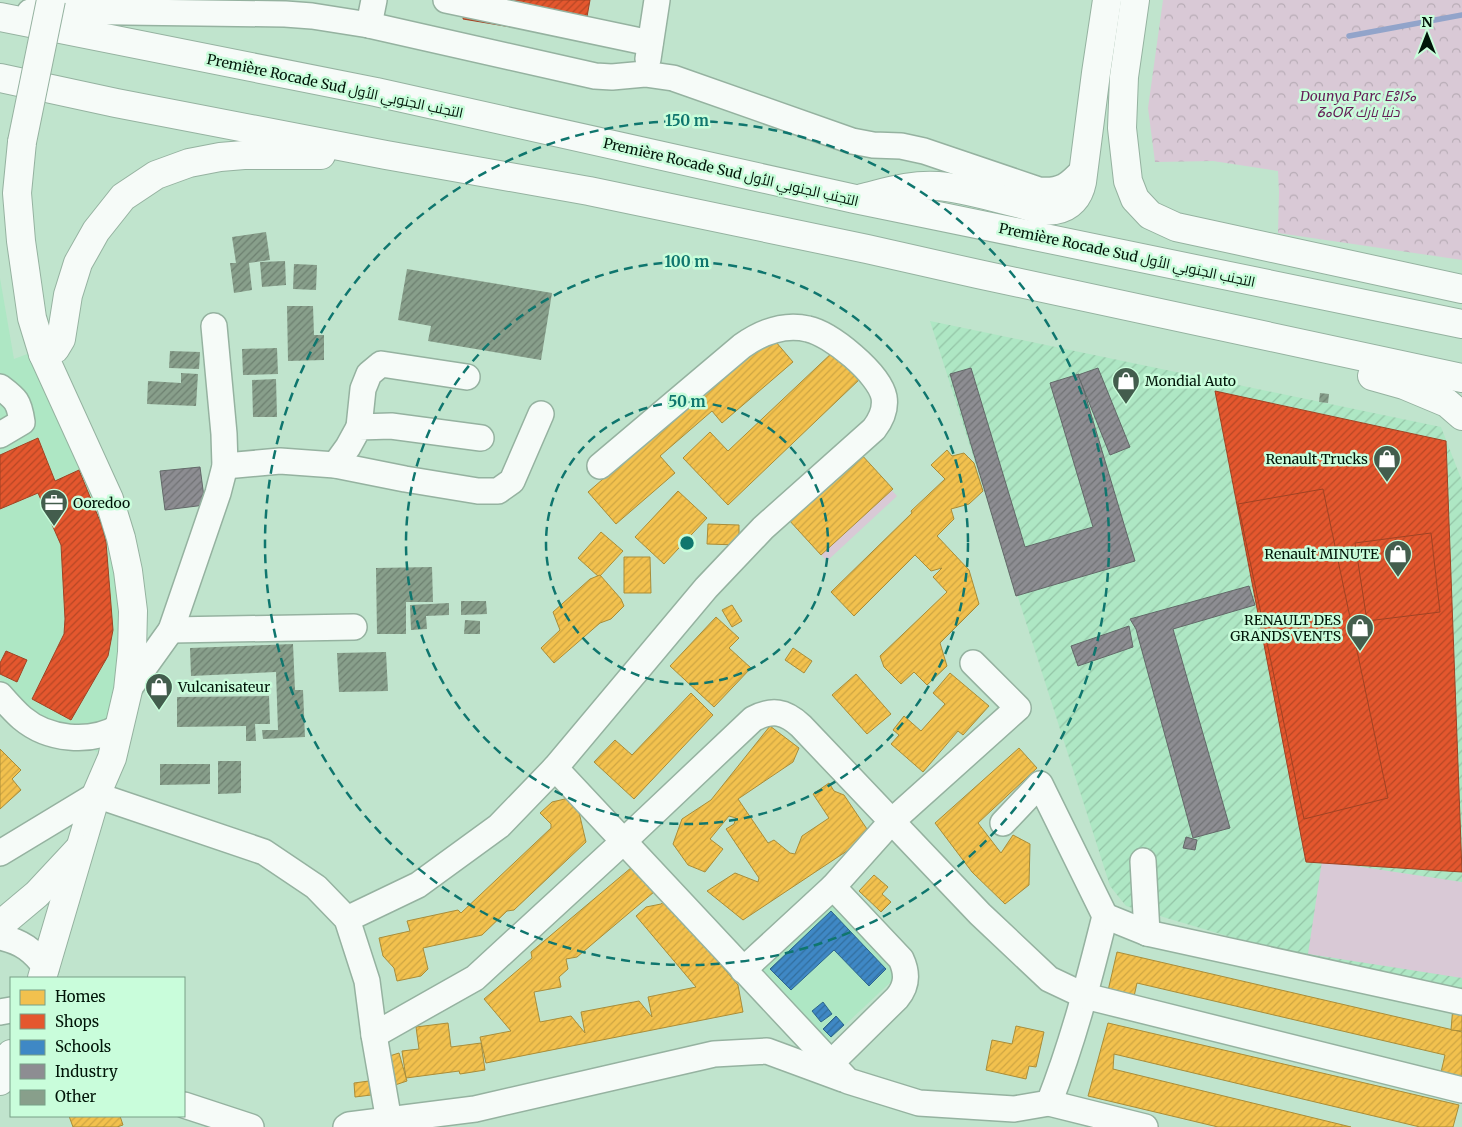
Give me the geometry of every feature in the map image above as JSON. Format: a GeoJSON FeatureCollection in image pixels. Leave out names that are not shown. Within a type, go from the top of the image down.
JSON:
{"type":"FeatureCollection","features":[{"type":"Feature","properties":{"kind":"main road"},"geometry":{"type":"LineString","coordinates":[[44,973],[96,795],[112,758],[128,690],[132,652],[133,611],[128,571],[121,538],[108,499],[43,354],[32,318],[21,241],[17,192],[22,142],[51,0]]}},
{"type":"Feature","properties":{"kind":"main road"},"geometry":{"type":"LineString","coordinates":[[855,199],[900,188],[938,186],[1047,211],[1064,208],[1071,204],[1080,190],[1084,169],[1107,0]]}},
{"type":"Feature","properties":{"kind":"main road"},"geometry":{"type":"LineString","coordinates":[[1135,0],[1124,77],[1122,128],[1128,181],[1135,199],[1150,215],[1176,227],[1462,288]]}},
{"type":"Feature","properties":{"kind":"main road","name":"Première Rocade Sud التجنب الجنوبي الأول"},"geometry":{"type":"LineString","coordinates":[[1,17],[376,92],[855,199],[1462,324]]}},
{"type":"Feature","properties":{"kind":"main road"},"geometry":{"type":"LineString","coordinates":[[0,78],[116,103],[386,155],[589,191],[867,249],[1462,378]]}},
{"type":"Feature","properties":{"kind":"main road"},"geometry":{"type":"LineString","coordinates":[[43,354],[55,349],[60,342],[68,294],[78,263],[96,231],[123,197],[156,175],[189,163],[220,157],[244,155],[386,155]]}},
{"type":"Feature","properties":{"kind":"main road"},"geometry":{"type":"LineString","coordinates":[[978,274],[1404,385],[1447,403],[1462,416]]}},
{"type":"Feature","properties":{"kind":"main road"},"geometry":{"type":"LineString","coordinates":[[0,925],[37,894],[82,846]]}},
{"type":"Feature","properties":{"kind":"main road"},"geometry":{"type":"LineString","coordinates":[[0,1081],[10,1056]]}},
{"type":"Feature","properties":{"kind":"street"},"geometry":{"type":"LineString","coordinates":[[369,25],[374,0]]}},
{"type":"Feature","properties":{"kind":"street"},"geometry":{"type":"LineString","coordinates":[[645,74],[657,0]]}},
{"type":"Feature","properties":{"kind":"street"},"geometry":{"type":"LineString","coordinates":[[454,1],[650,44]]}},
{"type":"Feature","properties":{"kind":"street"},"geometry":{"type":"LineString","coordinates":[[1,17],[52,11],[312,16],[369,25],[595,76],[612,77],[645,74],[679,80],[862,144],[901,146],[924,151],[1039,190],[1051,191],[1063,188],[1073,181],[1084,169]]}},
{"type":"Feature","properties":{"kind":"street"},"geometry":{"type":"LineString","coordinates":[[128,690],[170,630],[218,493],[225,466],[224,434],[214,326]]}},
{"type":"Feature","properties":{"kind":"street"},"geometry":{"type":"LineString","coordinates":[[348,919],[418,885],[499,826],[555,768],[706,588],[763,528],[874,429],[883,414],[884,397],[877,382],[868,372],[838,344],[823,334],[807,329],[790,327],[773,330],[757,336],[742,346],[600,466]]}},
{"type":"Feature","properties":{"kind":"street"},"geometry":{"type":"LineString","coordinates":[[336,465],[359,427],[362,389],[369,374],[381,364],[467,376]]}},
{"type":"Feature","properties":{"kind":"street"},"geometry":{"type":"LineString","coordinates":[[0,387],[14,398],[20,410],[22,422],[0,436]]}},
{"type":"Feature","properties":{"kind":"street"},"geometry":{"type":"LineString","coordinates":[[225,466],[280,461],[336,465],[478,491],[498,491],[512,481],[541,414]]}},
{"type":"Feature","properties":{"kind":"street"},"geometry":{"type":"LineString","coordinates":[[359,427],[391,426],[480,438]]}},
{"type":"Feature","properties":{"kind":"street"},"geometry":{"type":"LineString","coordinates":[[170,630],[354,627]]}},
{"type":"Feature","properties":{"kind":"street"},"geometry":{"type":"LineString","coordinates":[[743,970],[833,887],[892,821],[1018,708],[973,663]]}},
{"type":"Feature","properties":{"kind":"street"},"geometry":{"type":"LineString","coordinates":[[0,695],[22,718],[39,729],[60,736],[83,737],[107,734],[119,727]]}},
{"type":"Feature","properties":{"kind":"street"},"geometry":{"type":"LineString","coordinates":[[374,1035],[476,978],[753,719],[762,714],[773,712],[793,718],[980,914],[1049,979],[1085,996],[1462,1090]]}},
{"type":"Feature","properties":{"kind":"street"},"geometry":{"type":"LineString","coordinates":[[555,768],[848,1081]]}},
{"type":"Feature","properties":{"kind":"street"},"geometry":{"type":"LineString","coordinates":[[1003,823],[1040,784],[1105,916],[1085,996],[1061,1071],[1048,1103]]}},
{"type":"Feature","properties":{"kind":"street"},"geometry":{"type":"LineString","coordinates":[[0,854],[96,795],[264,852],[316,887],[348,919],[367,981],[374,1035],[390,1124]]}},
{"type":"Feature","properties":{"kind":"street"},"geometry":{"type":"LineString","coordinates":[[1143,861],[1147,933]]}},
{"type":"Feature","properties":{"kind":"street"},"geometry":{"type":"LineString","coordinates":[[831,1063],[897,998],[902,992],[906,975],[901,959],[833,887]]}},
{"type":"Feature","properties":{"kind":"street"},"geometry":{"type":"LineString","coordinates":[[1105,916],[1147,933],[1462,1002]]}},
{"type":"Feature","properties":{"kind":"street"},"geometry":{"type":"LineString","coordinates":[[0,937],[14,940],[27,947],[38,957],[44,973]]}},
{"type":"Feature","properties":{"kind":"street"},"geometry":{"type":"LineString","coordinates":[[346,1127],[349,1125],[390,1124],[475,1109],[714,1054],[767,1051],[848,1081],[919,1103],[1014,1110],[1048,1103],[1145,1127]]}},
{"type":"Feature","properties":{"kind":"street"},"geometry":{"type":"LineString","coordinates":[[185,1105],[251,1127]]}},
{"type":"Feature","properties":{"kind":"shaded area","name":"Ooredoo"},"geometry":{"type":"Polygon","coordinates":[[[0,278],[14,359],[30,353],[102,506],[122,585],[123,670],[97,752],[0,701],[3,684],[0,680],[0,278]]]}},
{"type":"Feature","properties":{"kind":"shaded area"},"geometry":{"type":"Polygon","coordinates":[[[930,321],[1441,427],[1462,481],[1462,996],[1298,957],[1126,906],[1110,886],[930,321]]]}},
{"type":"Feature","properties":{"kind":"shaded area"},"geometry":{"type":"Polygon","coordinates":[[[826,900],[898,975],[826,1043],[755,964],[826,900]]]}},
{"type":"Feature","properties":{"kind":"green space","name":"Dounya Parc ⴹⵓⵏⵢⴰ ⵒⴰⵔⴽ دنيا بارك"},"geometry":{"type":"Polygon","coordinates":[[[1163,0],[1462,0],[1462,260],[1278,233],[1278,171],[1213,161],[1155,162],[1148,108],[1163,0]]]}},
{"type":"Feature","properties":{"kind":"green space"},"geometry":{"type":"Polygon","coordinates":[[[864,460],[897,496],[827,561],[794,526],[864,460]]]}},
{"type":"Feature","properties":{"kind":"green space"},"geometry":{"type":"Polygon","coordinates":[[[1322,861],[1462,882],[1462,978],[1308,954],[1322,861]]]}},
{"type":"Feature","properties":{"kind":"building: Homes"},"geometry":{"type":"Polygon","coordinates":[[[770,335],[793,362],[722,423],[712,411],[660,456],[675,473],[616,524],[588,492],[770,335]]]}},
{"type":"Feature","properties":{"kind":"building: Homes"},"geometry":{"type":"Polygon","coordinates":[[[835,350],[861,378],[728,505],[683,458],[710,432],[728,451],[835,350]]]}},
{"type":"Feature","properties":{"kind":"building: Homes"},"geometry":{"type":"Polygon","coordinates":[[[947,450],[952,456],[964,453],[974,463],[983,491],[969,504],[951,509],[954,519],[937,536],[969,570],[979,604],[940,643],[947,666],[927,685],[914,672],[901,684],[884,667],[880,656],[947,592],[933,577],[942,568],[931,571],[915,555],[854,616],[831,592],[945,479],[931,465],[947,450]]]}},
{"type":"Feature","properties":{"kind":"building: Homes"},"geometry":{"type":"Polygon","coordinates":[[[860,453],[893,489],[821,555],[788,519],[860,453]]]}},
{"type":"Feature","properties":{"kind":"building: Homes"},"geometry":{"type":"Polygon","coordinates":[[[678,491],[707,518],[664,564],[635,537],[678,491]]]}},
{"type":"Feature","properties":{"kind":"building: Homes"},"geometry":{"type":"Polygon","coordinates":[[[708,524],[739,525],[739,545],[707,544],[708,524]]]}},
{"type":"Feature","properties":{"kind":"building: Homes"},"geometry":{"type":"Polygon","coordinates":[[[601,532],[623,551],[599,577],[578,558],[601,532]]]}},
{"type":"Feature","properties":{"kind":"building: Homes"},"geometry":{"type":"Polygon","coordinates":[[[624,557],[650,557],[651,593],[624,593],[624,557]]]}},
{"type":"Feature","properties":{"kind":"building: Homes"},"geometry":{"type":"Polygon","coordinates":[[[600,575],[621,599],[624,606],[611,619],[600,623],[554,663],[541,648],[560,630],[553,612],[590,579],[600,575]]]}},
{"type":"Feature","properties":{"kind":"building: Homes"},"geometry":{"type":"Polygon","coordinates":[[[732,605],[742,621],[732,627],[722,610],[732,605]]]}},
{"type":"Feature","properties":{"kind":"building: Homes"},"geometry":{"type":"Polygon","coordinates":[[[716,617],[739,638],[729,648],[751,668],[714,707],[670,666],[716,617]]]}},
{"type":"Feature","properties":{"kind":"building: Homes"},"geometry":{"type":"Polygon","coordinates":[[[793,648],[812,661],[804,673],[785,660],[793,648]]]}},
{"type":"Feature","properties":{"kind":"building: Homes"},"geometry":{"type":"Polygon","coordinates":[[[950,673],[989,706],[963,735],[958,731],[923,772],[891,744],[899,735],[893,730],[904,716],[921,731],[945,704],[933,693],[950,673]]]}},
{"type":"Feature","properties":{"kind":"building: Homes"},"geometry":{"type":"Polygon","coordinates":[[[856,674],[891,714],[867,734],[832,695],[856,674]]]}},
{"type":"Feature","properties":{"kind":"building: Homes"},"geometry":{"type":"Polygon","coordinates":[[[691,693],[713,715],[634,799],[594,762],[615,740],[632,755],[691,693]]]}},
{"type":"Feature","properties":{"kind":"building: Homes"},"geometry":{"type":"Polygon","coordinates":[[[770,726],[799,748],[793,762],[738,799],[768,843],[774,840],[790,853],[795,854],[802,836],[829,818],[813,794],[829,783],[834,791],[844,795],[871,835],[743,920],[707,891],[735,873],[758,882],[759,878],[726,829],[734,824],[736,818],[729,816],[710,839],[723,849],[705,872],[688,865],[673,844],[682,819],[711,800],[770,726]]]}},
{"type":"Feature","properties":{"kind":"building: Homes"},"geometry":{"type":"Polygon","coordinates":[[[1019,748],[1037,768],[978,823],[1001,853],[1013,835],[1030,844],[1029,885],[1005,904],[972,872],[935,823],[1019,748]]]}},
{"type":"Feature","properties":{"kind":"building: Homes"},"geometry":{"type":"Polygon","coordinates":[[[0,749],[21,770],[12,779],[21,790],[0,809],[0,749]]]}},
{"type":"Feature","properties":{"kind":"building: Homes"},"geometry":{"type":"Polygon","coordinates":[[[569,798],[578,808],[586,842],[514,910],[507,911],[482,935],[423,948],[428,969],[421,976],[397,981],[394,968],[383,956],[379,938],[410,931],[407,921],[458,910],[461,913],[551,828],[551,824],[540,813],[552,802],[569,798]]]}},
{"type":"Feature","properties":{"kind":"building: Homes"},"geometry":{"type":"Polygon","coordinates":[[[632,867],[654,892],[577,957],[566,959],[568,969],[559,977],[561,987],[534,992],[540,1022],[571,1016],[585,1033],[581,1012],[639,1001],[652,1017],[648,997],[696,987],[636,916],[646,907],[661,904],[666,900],[738,985],[743,1012],[486,1063],[480,1037],[511,1031],[484,999],[532,958],[531,952],[632,867]]]}},
{"type":"Feature","properties":{"kind":"building: Homes"},"geometry":{"type":"Polygon","coordinates":[[[874,875],[888,887],[882,894],[891,902],[881,912],[859,891],[874,875]]]}},
{"type":"Feature","properties":{"kind":"building: Homes"},"geometry":{"type":"Polygon","coordinates":[[[1117,952],[1462,1032],[1462,1086],[1439,1081],[1445,1055],[1137,983],[1133,1001],[1107,995],[1117,952]]]}},
{"type":"Feature","properties":{"kind":"building: Homes"},"geometry":{"type":"Polygon","coordinates":[[[1453,1006],[1462,1007],[1462,1031],[1451,1030],[1453,1006]]]}},
{"type":"Feature","properties":{"kind":"building: Homes"},"geometry":{"type":"Polygon","coordinates":[[[448,1023],[451,1047],[481,1043],[485,1070],[460,1074],[459,1071],[406,1078],[402,1051],[419,1049],[416,1027],[448,1023]]]}},
{"type":"Feature","properties":{"kind":"building: Homes"},"geometry":{"type":"Polygon","coordinates":[[[1108,1023],[1459,1105],[1453,1127],[1420,1127],[1114,1054],[1113,1069],[1351,1127],[1218,1127],[1088,1096],[1108,1023]]]}},
{"type":"Feature","properties":{"kind":"building: Homes"},"geometry":{"type":"Polygon","coordinates":[[[1016,1026],[1044,1032],[1036,1067],[1029,1066],[1026,1079],[986,1070],[992,1040],[1012,1044],[1016,1026]]]}},
{"type":"Feature","properties":{"kind":"building: Homes"},"geometry":{"type":"Polygon","coordinates":[[[399,1053],[407,1081],[392,1086],[383,1058],[399,1053]]]}},
{"type":"Feature","properties":{"kind":"building: Homes"},"geometry":{"type":"Polygon","coordinates":[[[369,1081],[371,1095],[355,1097],[354,1083],[369,1081]]]}},
{"type":"Feature","properties":{"kind":"building: Homes"},"geometry":{"type":"Polygon","coordinates":[[[69,1117],[120,1117],[123,1125],[117,1127],[73,1127],[69,1117]]]}},
{"type":"Feature","properties":{"kind":"building: Shops"},"geometry":{"type":"Polygon","coordinates":[[[466,0],[590,0],[583,39],[463,19],[466,0]]]}},
{"type":"Feature","properties":{"kind":"building: Shops","name":"RENAULT DES GRANDS VENTS"},"geometry":{"type":"Polygon","coordinates":[[[1215,391],[1446,441],[1462,872],[1306,862],[1215,391]]]}},
{"type":"Feature","properties":{"kind":"building: Shops"},"geometry":{"type":"Polygon","coordinates":[[[38,438],[55,481],[79,470],[102,526],[106,542],[113,630],[108,656],[71,720],[32,699],[64,634],[65,619],[61,545],[38,493],[0,509],[0,455],[38,438]]]}},
{"type":"Feature","properties":{"kind":"building: Shops","name":"RENAULT DES GRANDS VENTS"},"geometry":{"type":"Polygon","coordinates":[[[1323,489],[1388,798],[1304,819],[1238,504],[1323,489]]]}},
{"type":"Feature","properties":{"kind":"building: Shops","name":"Renault MINUTE"},"geometry":{"type":"Polygon","coordinates":[[[1431,533],[1440,612],[1367,621],[1355,543],[1431,533]]]}},
{"type":"Feature","properties":{"kind":"building: Shops"},"geometry":{"type":"Polygon","coordinates":[[[6,651],[27,660],[17,682],[0,674],[0,663],[6,651]]]}},
{"type":"Feature","properties":{"kind":"building: Schools"},"geometry":{"type":"Polygon","coordinates":[[[831,911],[886,969],[869,986],[834,950],[791,990],[770,969],[831,911]]]}},
{"type":"Feature","properties":{"kind":"building: Schools"},"geometry":{"type":"Polygon","coordinates":[[[823,1002],[832,1014],[821,1022],[812,1011],[823,1002]]]}},
{"type":"Feature","properties":{"kind":"building: Schools"},"geometry":{"type":"Polygon","coordinates":[[[836,1016],[844,1025],[831,1037],[823,1029],[836,1016]]]}},
{"type":"Feature","properties":{"kind":"building: Industry"},"geometry":{"type":"Polygon","coordinates":[[[971,368],[1025,547],[1093,527],[1050,383],[1079,374],[1135,561],[1016,596],[950,374],[971,368]]]}},
{"type":"Feature","properties":{"kind":"building: Industry"},"geometry":{"type":"Polygon","coordinates":[[[1098,368],[1130,447],[1110,455],[1078,375],[1098,368]]]}},
{"type":"Feature","properties":{"kind":"building: Industry"},"geometry":{"type":"Polygon","coordinates":[[[200,467],[205,505],[165,510],[160,471],[200,467]]]}},
{"type":"Feature","properties":{"kind":"building: Industry"},"geometry":{"type":"Polygon","coordinates":[[[1249,586],[1255,605],[1173,629],[1230,828],[1193,838],[1136,629],[1130,619],[1249,586]]]}},
{"type":"Feature","properties":{"kind":"building: Industry"},"geometry":{"type":"Polygon","coordinates":[[[1129,626],[1133,647],[1078,666],[1071,646],[1129,626]]]}},
{"type":"Feature","properties":{"kind":"building: Industry"},"geometry":{"type":"Polygon","coordinates":[[[1186,837],[1197,840],[1195,850],[1183,848],[1186,837]]]}},
{"type":"Feature","properties":{"kind":"building: Other"},"geometry":{"type":"Polygon","coordinates":[[[266,232],[270,260],[249,263],[252,290],[234,293],[230,263],[236,263],[232,237],[266,232]]]}},
{"type":"Feature","properties":{"kind":"building: Other"},"geometry":{"type":"Polygon","coordinates":[[[285,261],[286,285],[262,287],[260,262],[285,261]]]}},
{"type":"Feature","properties":{"kind":"building: Other"},"geometry":{"type":"Polygon","coordinates":[[[294,264],[317,265],[316,290],[293,289],[294,264]]]}},
{"type":"Feature","properties":{"kind":"building: Other"},"geometry":{"type":"Polygon","coordinates":[[[407,269],[552,293],[541,360],[428,341],[431,326],[398,320],[407,269]]]}},
{"type":"Feature","properties":{"kind":"building: Other"},"geometry":{"type":"Polygon","coordinates":[[[287,306],[313,306],[314,335],[324,335],[324,360],[288,361],[287,306]]]}},
{"type":"Feature","properties":{"kind":"building: Other"},"geometry":{"type":"Polygon","coordinates":[[[277,348],[278,374],[243,375],[242,349],[277,348]]]}},
{"type":"Feature","properties":{"kind":"building: Other"},"geometry":{"type":"Polygon","coordinates":[[[170,351],[200,352],[199,369],[169,368],[170,351]]]}},
{"type":"Feature","properties":{"kind":"building: Other"},"geometry":{"type":"Polygon","coordinates":[[[181,373],[198,374],[196,406],[147,404],[148,381],[181,383],[181,373]]]}},
{"type":"Feature","properties":{"kind":"building: Other"},"geometry":{"type":"Polygon","coordinates":[[[276,379],[277,417],[253,417],[252,380],[276,379]]]}},
{"type":"Feature","properties":{"kind":"building: Other"},"geometry":{"type":"Polygon","coordinates":[[[1320,393],[1329,394],[1328,403],[1319,402],[1320,393]]]}},
{"type":"Feature","properties":{"kind":"building: Other"},"geometry":{"type":"Polygon","coordinates":[[[432,567],[433,602],[406,602],[406,634],[377,634],[376,568],[432,567]]]}},
{"type":"Feature","properties":{"kind":"building: Other"},"geometry":{"type":"Polygon","coordinates":[[[461,601],[486,601],[487,614],[461,615],[461,601]]]}},
{"type":"Feature","properties":{"kind":"building: Other"},"geometry":{"type":"Polygon","coordinates":[[[449,603],[449,615],[426,616],[427,629],[411,630],[410,605],[449,603]]]}},
{"type":"Feature","properties":{"kind":"building: Other"},"geometry":{"type":"Polygon","coordinates":[[[465,620],[480,621],[480,634],[464,634],[465,620]]]}},
{"type":"Feature","properties":{"kind":"building: Other"},"geometry":{"type":"Polygon","coordinates":[[[293,644],[295,690],[303,690],[305,737],[263,739],[262,730],[278,730],[276,672],[191,676],[190,648],[293,644]]]}},
{"type":"Feature","properties":{"kind":"building: Other"},"geometry":{"type":"Polygon","coordinates":[[[386,652],[388,691],[339,692],[337,653],[386,652]]]}},
{"type":"Feature","properties":{"kind":"building: Other"},"geometry":{"type":"Polygon","coordinates":[[[269,696],[270,724],[255,724],[256,741],[246,741],[246,726],[177,727],[177,697],[269,696]]]}},
{"type":"Feature","properties":{"kind":"building: Other"},"geometry":{"type":"Polygon","coordinates":[[[218,761],[241,761],[241,793],[218,794],[218,761]]]}},
{"type":"Feature","properties":{"kind":"building: Other"},"geometry":{"type":"Polygon","coordinates":[[[160,764],[210,764],[210,784],[160,785],[160,764]]]}},
{"type":"Feature","properties":{"kind":"waterway"},"geometry":{"type":"LineString","coordinates":[[1349,36],[1462,15]]}},
{"type":"Feature","properties":{"kind":"place","name":"Mondial Auto"},"geometry":{"type":"Point","coordinates":[1126,405]}},
{"type":"Feature","properties":{"kind":"place","name":"Renault Trucks"},"geometry":{"type":"Point","coordinates":[1387,483]}},
{"type":"Feature","properties":{"kind":"place","name":"Ooredoo"},"geometry":{"type":"Point","coordinates":[54,527]}},
{"type":"Feature","properties":{"kind":"place","name":"Renault MINUTE"},"geometry":{"type":"Point","coordinates":[1398,578]}},
{"type":"Feature","properties":{"kind":"place","name":"RENAULT DES GRANDS VENTS"},"geometry":{"type":"Point","coordinates":[1360,652]}},
{"type":"Feature","properties":{"kind":"place","name":"Vulcanisateur"},"geometry":{"type":"Point","coordinates":[159,711]}}]}
